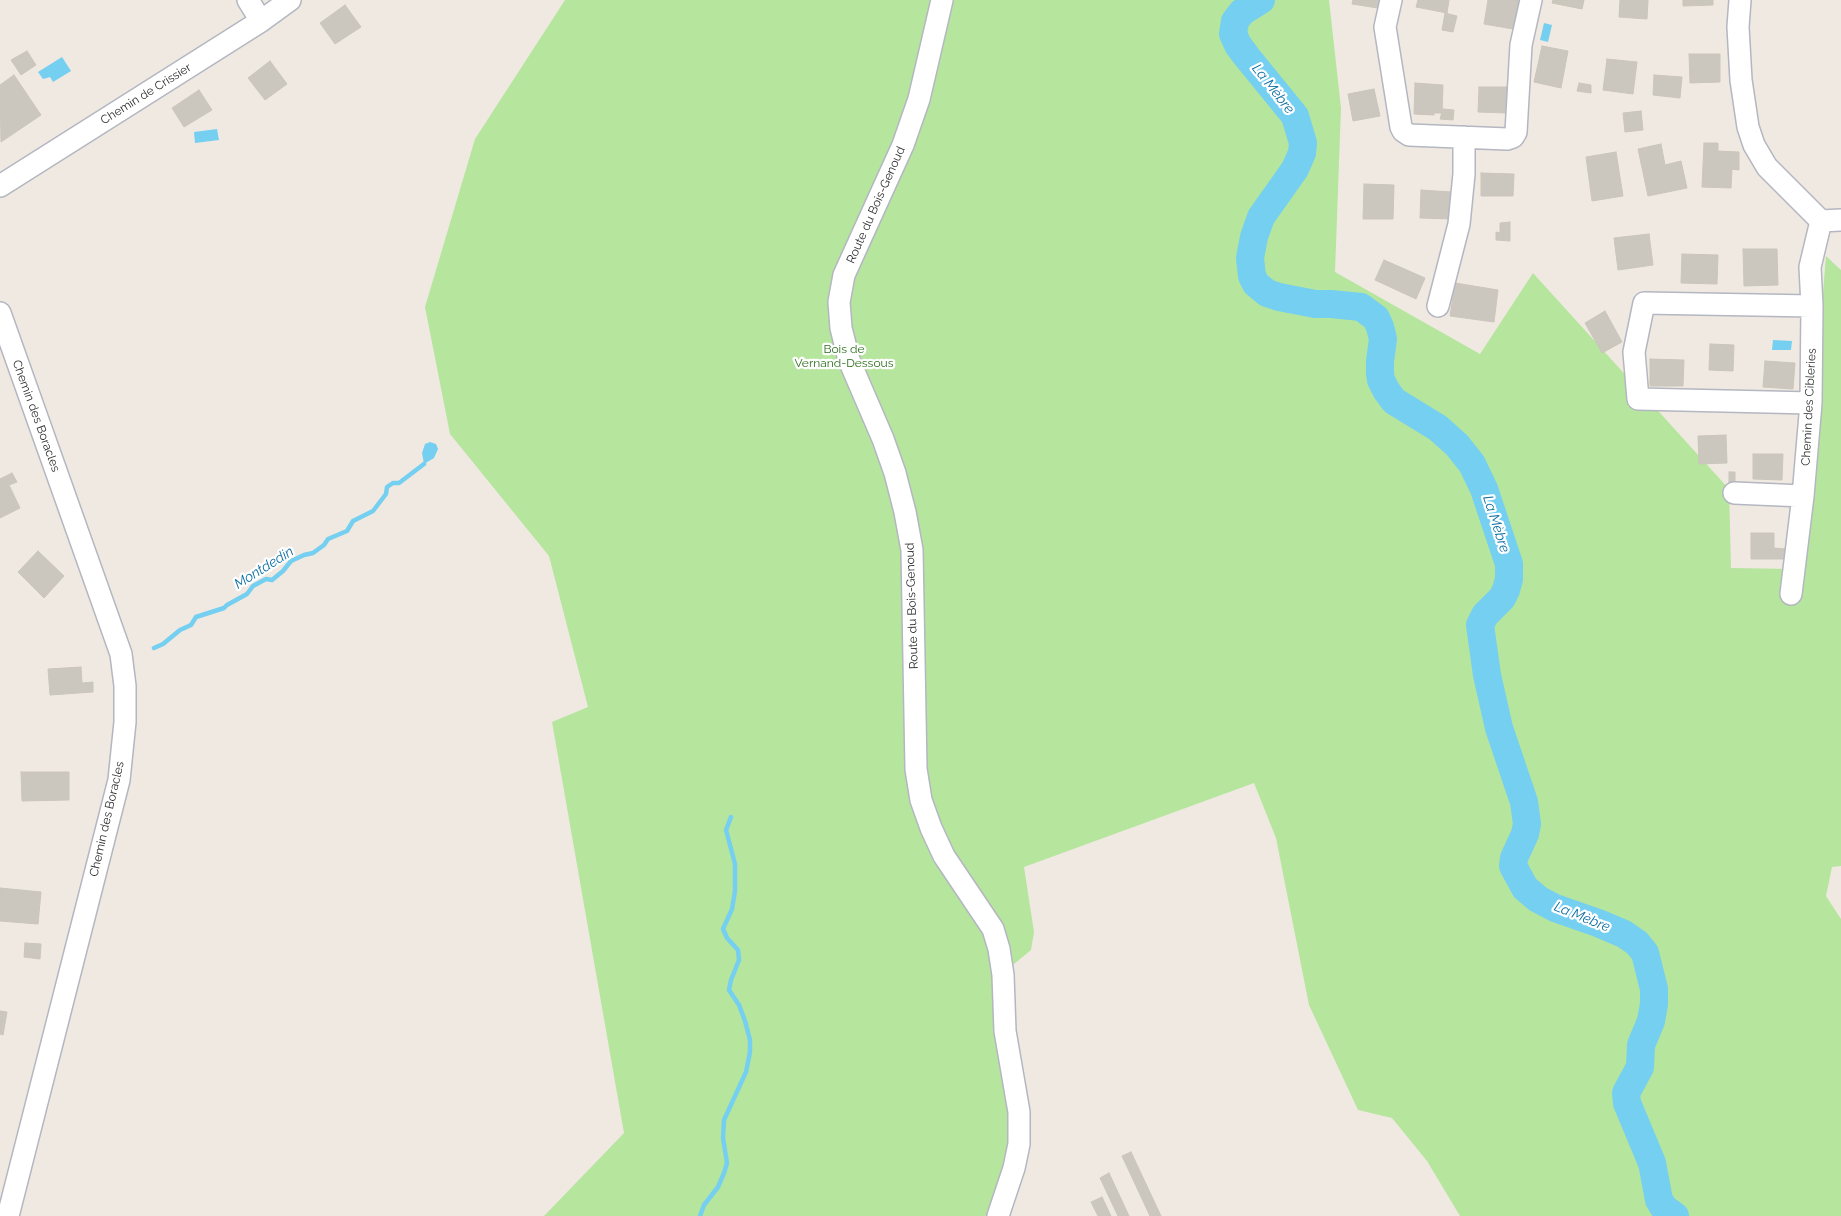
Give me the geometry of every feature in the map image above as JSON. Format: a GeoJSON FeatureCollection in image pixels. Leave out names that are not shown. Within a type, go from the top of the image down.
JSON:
{"type":"FeatureCollection","features":[{"type":"Feature","properties":{"kind":"street"},"geometry":{"type":"LineString","coordinates":[[248,0],[261,21]]}},
{"type":"Feature","properties":{"kind":"street","name":"Chemin de Crissier"},"geometry":{"type":"LineString","coordinates":[[0,186],[261,21],[290,0]]}},
{"type":"Feature","properties":{"kind":"street","name":"Route du Bois-Genoud"},"geometry":{"type":"LineString","coordinates":[[942,0],[919,99],[903,145],[844,275],[838,302],[841,328],[849,360],[883,439],[895,473],[912,550],[916,769],[921,800],[944,856],[993,929],[999,949],[1003,975],[1005,1031],[1019,1112],[1019,1144],[1014,1168],[998,1216]]}},
{"type":"Feature","properties":{"kind":"street"},"geometry":{"type":"LineString","coordinates":[[1391,0],[1385,27],[1403,132],[1409,135],[1507,139],[1513,137],[1516,132],[1521,45],[1531,0]]}},
{"type":"Feature","properties":{"kind":"street"},"geometry":{"type":"LineString","coordinates":[[1740,0],[1738,27],[1741,80],[1748,127],[1754,145],[1767,167],[1823,216]]}},
{"type":"Feature","properties":{"kind":"street"},"geometry":{"type":"LineString","coordinates":[[1438,306],[1459,224],[1464,174],[1464,137]]}},
{"type":"Feature","properties":{"kind":"street","name":"Chemin des Cibleries"},"geometry":{"type":"LineString","coordinates":[[1791,594],[1803,496],[1811,403],[1812,306],[1810,267],[1823,216]]}},
{"type":"Feature","properties":{"kind":"street"},"geometry":{"type":"LineString","coordinates":[[1811,403],[1638,399],[1634,352],[1644,304],[1812,306]]}},
{"type":"Feature","properties":{"kind":"street","name":"Chemin des Boracles"},"geometry":{"type":"LineString","coordinates":[[0,313],[6,350],[121,654],[125,686],[125,722],[119,780],[8,1216]]}},
{"type":"Feature","properties":{"kind":"street"},"geometry":{"type":"LineString","coordinates":[[1734,493],[1803,496]]}},
{"type":"Feature","properties":{"kind":"green space","name":"Bois de Vernand-Dessous"},"geometry":{"type":"Polygon","coordinates":[[[565,0],[1329,0],[1341,108],[1335,272],[1480,354],[1533,273],[1729,489],[1731,568],[1791,569],[1805,514],[1826,256],[1841,270],[1841,866],[1832,867],[1826,896],[1841,919],[1841,1216],[1460,1216],[1427,1161],[1392,1118],[1358,1110],[1309,1005],[1276,838],[1254,783],[1024,867],[1034,932],[1031,950],[997,978],[1013,1144],[993,1216],[544,1216],[624,1133],[552,722],[588,707],[549,556],[450,434],[425,307],[475,139],[565,0]]]}},
{"type":"Feature","properties":{"kind":"water"},"geometry":{"type":"Polygon","coordinates":[[[1544,23],[1552,25],[1548,42],[1540,40],[1544,23]]]}},
{"type":"Feature","properties":{"kind":"water"},"geometry":{"type":"Polygon","coordinates":[[[62,57],[71,71],[53,82],[50,77],[43,79],[38,72],[62,57]]]}},
{"type":"Feature","properties":{"kind":"water"},"geometry":{"type":"Polygon","coordinates":[[[217,129],[219,140],[195,143],[194,132],[217,129]]]}},
{"type":"Feature","properties":{"kind":"water"},"geometry":{"type":"Polygon","coordinates":[[[1773,340],[1792,341],[1791,350],[1772,350],[1773,340]]]}},
{"type":"Feature","properties":{"kind":"water"},"geometry":{"type":"Polygon","coordinates":[[[430,442],[436,444],[438,449],[434,458],[424,464],[422,453],[425,444],[430,442]]]}},
{"type":"Feature","properties":{"kind":"building"},"geometry":{"type":"Polygon","coordinates":[[[1353,0],[1380,0],[1378,8],[1352,4],[1353,0]]]}},
{"type":"Feature","properties":{"kind":"building"},"geometry":{"type":"Polygon","coordinates":[[[1418,0],[1449,0],[1447,13],[1416,7],[1418,0]]]}},
{"type":"Feature","properties":{"kind":"building"},"geometry":{"type":"Polygon","coordinates":[[[1488,0],[1519,0],[1513,29],[1484,24],[1488,0]]]}},
{"type":"Feature","properties":{"kind":"building"},"geometry":{"type":"Polygon","coordinates":[[[1553,0],[1584,0],[1582,9],[1552,3],[1553,0]]]}},
{"type":"Feature","properties":{"kind":"building"},"geometry":{"type":"Polygon","coordinates":[[[1620,0],[1648,0],[1647,19],[1619,17],[1620,0]]]}},
{"type":"Feature","properties":{"kind":"building"},"geometry":{"type":"Polygon","coordinates":[[[1683,0],[1713,0],[1713,5],[1683,6],[1683,0]]]}},
{"type":"Feature","properties":{"kind":"building"},"geometry":{"type":"Polygon","coordinates":[[[345,5],[361,27],[335,44],[320,23],[345,5]]]}},
{"type":"Feature","properties":{"kind":"building"},"geometry":{"type":"Polygon","coordinates":[[[1445,13],[1457,16],[1453,32],[1442,30],[1445,13]]]}},
{"type":"Feature","properties":{"kind":"building"},"geometry":{"type":"Polygon","coordinates":[[[1542,46],[1568,51],[1561,88],[1534,82],[1542,46]]]}},
{"type":"Feature","properties":{"kind":"building"},"geometry":{"type":"Polygon","coordinates":[[[27,51],[36,65],[21,75],[11,60],[27,51]]]}},
{"type":"Feature","properties":{"kind":"building"},"geometry":{"type":"Polygon","coordinates":[[[1689,54],[1720,54],[1720,82],[1690,83],[1689,54]]]}},
{"type":"Feature","properties":{"kind":"building"},"geometry":{"type":"Polygon","coordinates":[[[1607,59],[1637,62],[1633,94],[1603,90],[1607,59]]]}},
{"type":"Feature","properties":{"kind":"building"},"geometry":{"type":"Polygon","coordinates":[[[270,61],[287,84],[265,100],[248,78],[270,61]]]}},
{"type":"Feature","properties":{"kind":"building"},"geometry":{"type":"Polygon","coordinates":[[[14,75],[41,115],[1,142],[0,85],[14,75]]]}},
{"type":"Feature","properties":{"kind":"building"},"geometry":{"type":"Polygon","coordinates":[[[1654,75],[1682,77],[1680,98],[1653,95],[1654,75]]]}},
{"type":"Feature","properties":{"kind":"building"},"geometry":{"type":"Polygon","coordinates":[[[1415,83],[1443,85],[1442,113],[1434,113],[1434,115],[1414,114],[1415,83]]]}},
{"type":"Feature","properties":{"kind":"building"},"geometry":{"type":"Polygon","coordinates":[[[1579,83],[1591,85],[1591,93],[1577,91],[1579,83]]]}},
{"type":"Feature","properties":{"kind":"building"},"geometry":{"type":"Polygon","coordinates":[[[1479,87],[1508,87],[1507,113],[1478,112],[1479,87]]]}},
{"type":"Feature","properties":{"kind":"building"},"geometry":{"type":"Polygon","coordinates":[[[1374,89],[1380,116],[1353,121],[1348,94],[1374,89]]]}},
{"type":"Feature","properties":{"kind":"building"},"geometry":{"type":"Polygon","coordinates":[[[199,90],[212,110],[184,127],[172,108],[199,90]]]}},
{"type":"Feature","properties":{"kind":"building"},"geometry":{"type":"Polygon","coordinates":[[[1443,109],[1454,110],[1453,120],[1440,119],[1443,109]]]}},
{"type":"Feature","properties":{"kind":"building"},"geometry":{"type":"Polygon","coordinates":[[[1641,111],[1643,130],[1625,132],[1623,113],[1641,111]]]}},
{"type":"Feature","properties":{"kind":"building"},"geometry":{"type":"Polygon","coordinates":[[[1704,143],[1718,143],[1718,151],[1739,152],[1739,170],[1732,169],[1731,188],[1702,187],[1704,143]]]}},
{"type":"Feature","properties":{"kind":"building"},"geometry":{"type":"Polygon","coordinates":[[[1661,144],[1665,165],[1681,161],[1687,188],[1648,196],[1638,149],[1661,144]]]}},
{"type":"Feature","properties":{"kind":"building"},"geometry":{"type":"Polygon","coordinates":[[[1616,152],[1623,196],[1592,201],[1586,157],[1616,152]]]}},
{"type":"Feature","properties":{"kind":"building"},"geometry":{"type":"Polygon","coordinates":[[[1481,173],[1514,174],[1513,196],[1481,196],[1481,173]]]}},
{"type":"Feature","properties":{"kind":"building"},"geometry":{"type":"Polygon","coordinates":[[[1364,184],[1394,185],[1393,219],[1363,219],[1364,184]]]}},
{"type":"Feature","properties":{"kind":"building"},"geometry":{"type":"Polygon","coordinates":[[[1421,190],[1452,192],[1451,219],[1420,218],[1421,190]]]}},
{"type":"Feature","properties":{"kind":"building"},"geometry":{"type":"Polygon","coordinates":[[[1510,222],[1510,241],[1496,240],[1496,232],[1500,233],[1500,223],[1510,222]]]}},
{"type":"Feature","properties":{"kind":"building"},"geometry":{"type":"Polygon","coordinates":[[[1649,234],[1653,265],[1618,270],[1614,238],[1649,234]]]}},
{"type":"Feature","properties":{"kind":"building"},"geometry":{"type":"Polygon","coordinates":[[[1743,249],[1777,249],[1778,285],[1744,286],[1743,249]]]}},
{"type":"Feature","properties":{"kind":"building"},"geometry":{"type":"Polygon","coordinates":[[[1682,254],[1718,255],[1717,284],[1681,283],[1682,254]]]}},
{"type":"Feature","properties":{"kind":"building"},"geometry":{"type":"Polygon","coordinates":[[[1384,260],[1425,278],[1416,299],[1375,280],[1384,260]]]}},
{"type":"Feature","properties":{"kind":"building"},"geometry":{"type":"Polygon","coordinates":[[[1455,283],[1498,290],[1494,322],[1450,316],[1455,283]]]}},
{"type":"Feature","properties":{"kind":"building"},"geometry":{"type":"Polygon","coordinates":[[[1605,311],[1622,342],[1602,353],[1585,323],[1605,311]]]}},
{"type":"Feature","properties":{"kind":"building"},"geometry":{"type":"Polygon","coordinates":[[[1710,344],[1734,345],[1733,371],[1709,370],[1710,344]]]}},
{"type":"Feature","properties":{"kind":"building"},"geometry":{"type":"Polygon","coordinates":[[[1650,359],[1684,360],[1683,386],[1650,386],[1650,359]]]}},
{"type":"Feature","properties":{"kind":"building"},"geometry":{"type":"Polygon","coordinates":[[[1765,361],[1795,363],[1793,389],[1763,387],[1765,361]]]}},
{"type":"Feature","properties":{"kind":"building"},"geometry":{"type":"Polygon","coordinates":[[[1726,435],[1727,463],[1699,464],[1698,436],[1726,435]]]}},
{"type":"Feature","properties":{"kind":"building"},"geometry":{"type":"Polygon","coordinates":[[[1753,454],[1783,454],[1782,480],[1753,479],[1753,454]]]}},
{"type":"Feature","properties":{"kind":"building"},"geometry":{"type":"Polygon","coordinates":[[[1729,472],[1735,472],[1735,485],[1729,485],[1729,472]]]}},
{"type":"Feature","properties":{"kind":"building"},"geometry":{"type":"Polygon","coordinates":[[[12,473],[17,482],[9,485],[20,508],[0,518],[0,479],[12,473]]]}},
{"type":"Feature","properties":{"kind":"building"},"geometry":{"type":"Polygon","coordinates":[[[1751,533],[1774,533],[1774,548],[1786,549],[1786,559],[1751,559],[1751,533]]]}},
{"type":"Feature","properties":{"kind":"building"},"geometry":{"type":"Polygon","coordinates":[[[38,551],[64,576],[44,598],[18,572],[38,551]]]}},
{"type":"Feature","properties":{"kind":"building"},"geometry":{"type":"Polygon","coordinates":[[[81,667],[82,683],[93,682],[93,692],[50,695],[48,669],[81,667]]]}},
{"type":"Feature","properties":{"kind":"building"},"geometry":{"type":"Polygon","coordinates":[[[21,772],[69,772],[69,800],[22,801],[21,772]]]}},
{"type":"Feature","properties":{"kind":"building"},"geometry":{"type":"Polygon","coordinates":[[[0,888],[41,892],[38,924],[0,921],[0,888]]]}},
{"type":"Feature","properties":{"kind":"building"},"geometry":{"type":"Polygon","coordinates":[[[25,943],[41,944],[40,959],[24,957],[25,943]]]}},
{"type":"Feature","properties":{"kind":"building"},"geometry":{"type":"Polygon","coordinates":[[[0,1011],[7,1012],[3,1035],[0,1034],[0,1011]]]}},
{"type":"Feature","properties":{"kind":"building"},"geometry":{"type":"Polygon","coordinates":[[[1131,1152],[1161,1216],[1150,1216],[1122,1156],[1131,1152]]]}},
{"type":"Feature","properties":{"kind":"building"},"geometry":{"type":"Polygon","coordinates":[[[1109,1173],[1129,1216],[1118,1216],[1100,1178],[1109,1173]]]}},
{"type":"Feature","properties":{"kind":"building"},"geometry":{"type":"Polygon","coordinates":[[[1102,1197],[1111,1216],[1098,1216],[1091,1202],[1102,1197]]]}},
{"type":"Feature","properties":{"kind":"waterway","name":"La Mèbre"},"geometry":{"type":"LineString","coordinates":[[1261,0],[1242,12],[1235,21],[1233,34],[1247,57],[1295,116],[1303,143],[1302,153],[1295,169],[1261,217],[1254,237],[1250,258],[1252,276],[1256,284],[1267,293],[1315,304],[1361,307],[1376,318],[1383,339],[1380,373],[1386,390],[1394,401],[1438,428],[1457,445],[1472,464],[1484,489],[1509,564],[1509,579],[1506,590],[1502,598],[1485,615],[1480,625],[1487,675],[1499,728],[1524,802],[1527,824],[1525,834],[1514,858],[1513,866],[1525,888],[1538,899],[1555,908],[1624,934],[1637,943],[1645,953],[1654,989],[1654,1004],[1651,1021],[1641,1045],[1640,1067],[1626,1093],[1627,1103],[1652,1163],[1659,1200],[1664,1208],[1675,1216]]}},
{"type":"Feature","properties":{"kind":"waterway","name":"Montdedin"},"geometry":{"type":"LineString","coordinates":[[154,648],[163,644],[180,630],[191,625],[196,617],[224,608],[247,594],[253,586],[266,579],[272,580],[291,561],[313,553],[324,545],[328,539],[347,531],[353,521],[373,511],[386,494],[387,487],[393,483],[399,483],[424,464]]}},
{"type":"Feature","properties":{"kind":"waterway"},"geometry":{"type":"LineString","coordinates":[[700,1216],[704,1205],[718,1187],[724,1173],[727,1163],[723,1138],[724,1120],[746,1072],[750,1052],[750,1040],[745,1021],[739,1005],[729,990],[739,960],[738,950],[727,938],[723,929],[732,909],[735,891],[735,864],[726,830],[731,817]]}}]}
